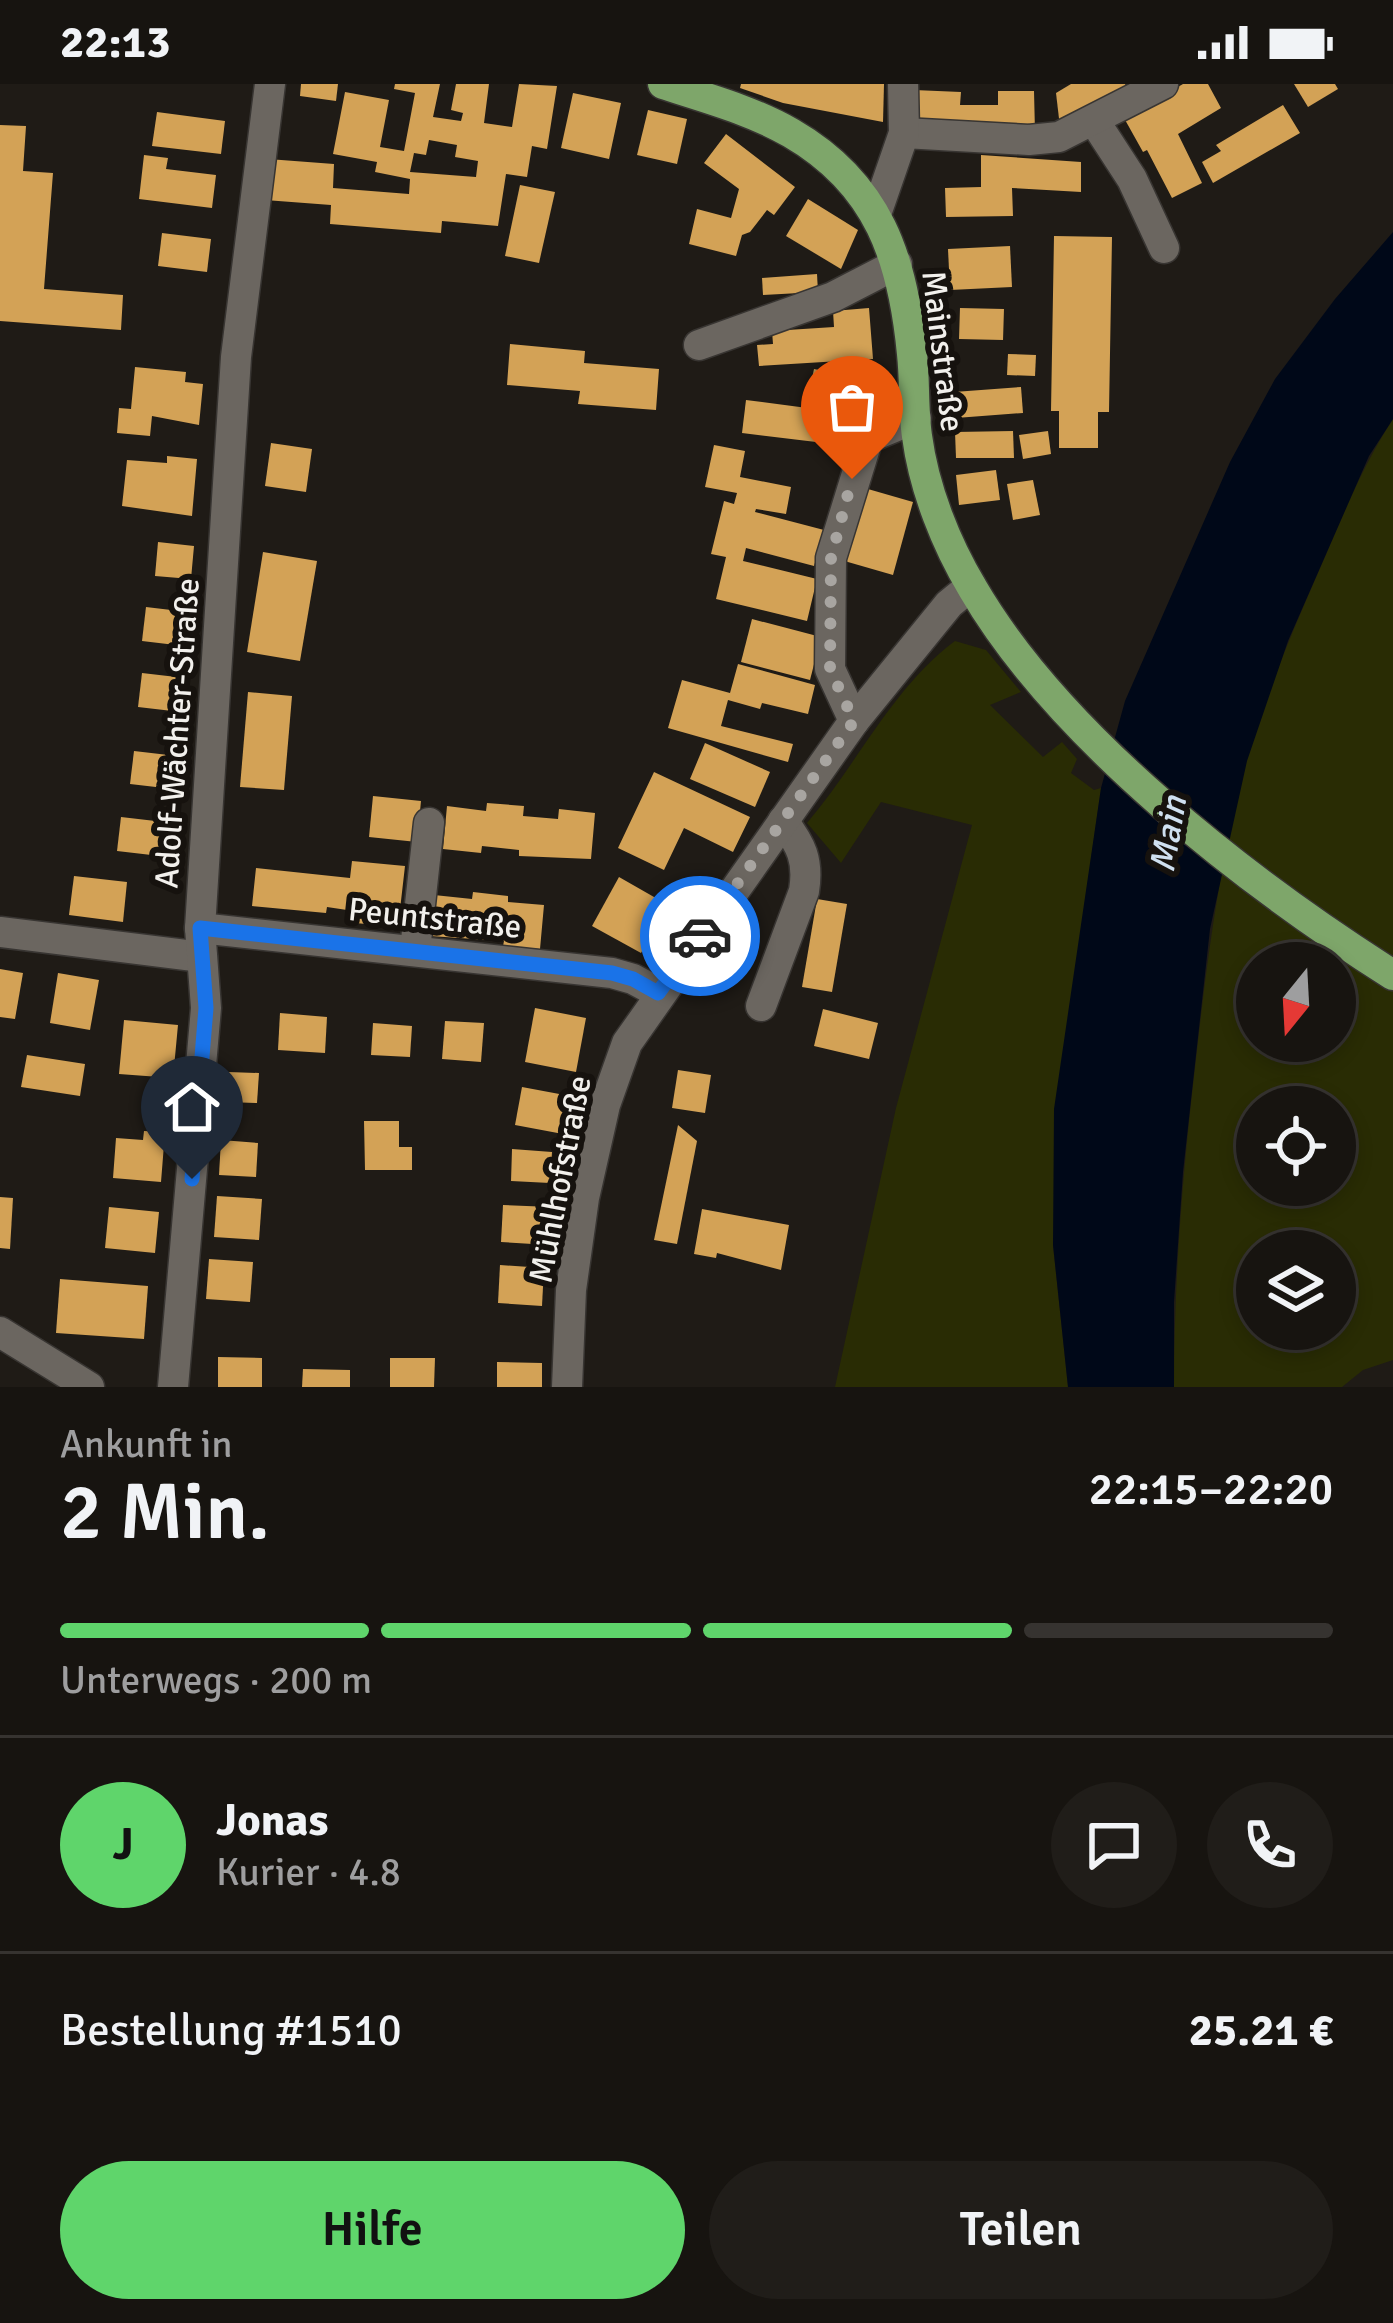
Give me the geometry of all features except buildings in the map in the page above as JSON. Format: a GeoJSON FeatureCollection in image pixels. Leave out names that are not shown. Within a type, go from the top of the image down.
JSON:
{"type":"FeatureCollection","features":[{"type":"Feature","properties":{"kind":"main road","name":"Mainstraße"},"geometry":{"type":"LineString","coordinates":[[663,84],[726,104],[791,134],[836,166],[876,214],[897,264],[913,356],[926,480],[945,533],[992,620],[1068,714],[1130,776],[1199,832],[1393,975]]}},
{"type":"Feature","properties":{"kind":"street","name":"Adolf-Wächter-Straße"},"geometry":{"type":"LineString","coordinates":[[173,1387],[206,1008],[201,943],[236,357],[270,84]]}},
{"type":"Feature","properties":{"kind":"street"},"geometry":{"type":"LineString","coordinates":[[876,214],[904,133],[903,84]]}},
{"type":"Feature","properties":{"kind":"street"},"geometry":{"type":"LineString","coordinates":[[904,133],[1029,140],[1059,137],[1163,84]]}},
{"type":"Feature","properties":{"kind":"street"},"geometry":{"type":"LineString","coordinates":[[1096,122],[1132,179],[1164,248]]}},
{"type":"Feature","properties":{"kind":"street"},"geometry":{"type":"LineString","coordinates":[[699,345],[833,297],[897,264]]}},
{"type":"Feature","properties":{"kind":"street"},"geometry":{"type":"LineString","coordinates":[[854,721],[830,669],[831,558],[868,438],[916,418]]}},
{"type":"Feature","properties":{"kind":"street","name":"Mühlhofstraße"},"geometry":{"type":"LineString","coordinates":[[567,1387],[571,1290],[584,1198],[605,1105],[627,1043],[854,721],[949,604],[971,586]]}},
{"type":"Feature","properties":{"kind":"street"},"geometry":{"type":"LineString","coordinates":[[761,1006],[804,891],[807,871],[803,848],[783,821]]}},
{"type":"Feature","properties":{"kind":"street"},"geometry":{"type":"LineString","coordinates":[[415,950],[430,823]]}},
{"type":"Feature","properties":{"kind":"street","name":"Peuntstraße"},"geometry":{"type":"LineString","coordinates":[[0,932],[415,950],[612,973],[658,993]]}},
{"type":"Feature","properties":{"kind":"street"},"geometry":{"type":"LineString","coordinates":[[0,1332],[89,1387]]}},
{"type":"Feature","properties":{"kind":"green space"},"geometry":{"type":"Polygon","coordinates":[[[1393,419],[1393,1360],[1363,1370],[1342,1387],[1174,1387],[1191,1100],[1229,836],[1254,737],[1280,663],[1363,472],[1393,419]]]}},
{"type":"Feature","properties":{"kind":"green space"},"geometry":{"type":"Polygon","coordinates":[[[955,641],[986,650],[1021,692],[990,705],[1043,757],[1062,742],[1077,759],[1071,773],[1094,790],[1101,788],[1070,1009],[1053,1245],[1068,1387],[835,1387],[896,1108],[972,825],[881,802],[841,863],[807,823],[894,703],[955,641]]]}},
{"type":"Feature","properties":{"kind":"water","name":"Main"},"geometry":{"type":"Polygon","coordinates":[[[1393,232],[1393,419],[1369,456],[1288,641],[1247,761],[1210,929],[1183,1172],[1174,1387],[1068,1387],[1053,1245],[1054,1109],[1101,788],[1125,701],[1230,462],[1275,379],[1393,232]]]}},
{"type":"Feature","properties":{"kind":"way so far"},"geometry":{"type":"LineString","coordinates":[[700,936],[854,721],[830,669],[831,558],[852,479]]}},
{"type":"Feature","properties":{"kind":"route"},"geometry":{"type":"LineString","coordinates":[[192,1179],[206,1008],[200,928],[612,973],[658,993],[700,936]]}}]}
